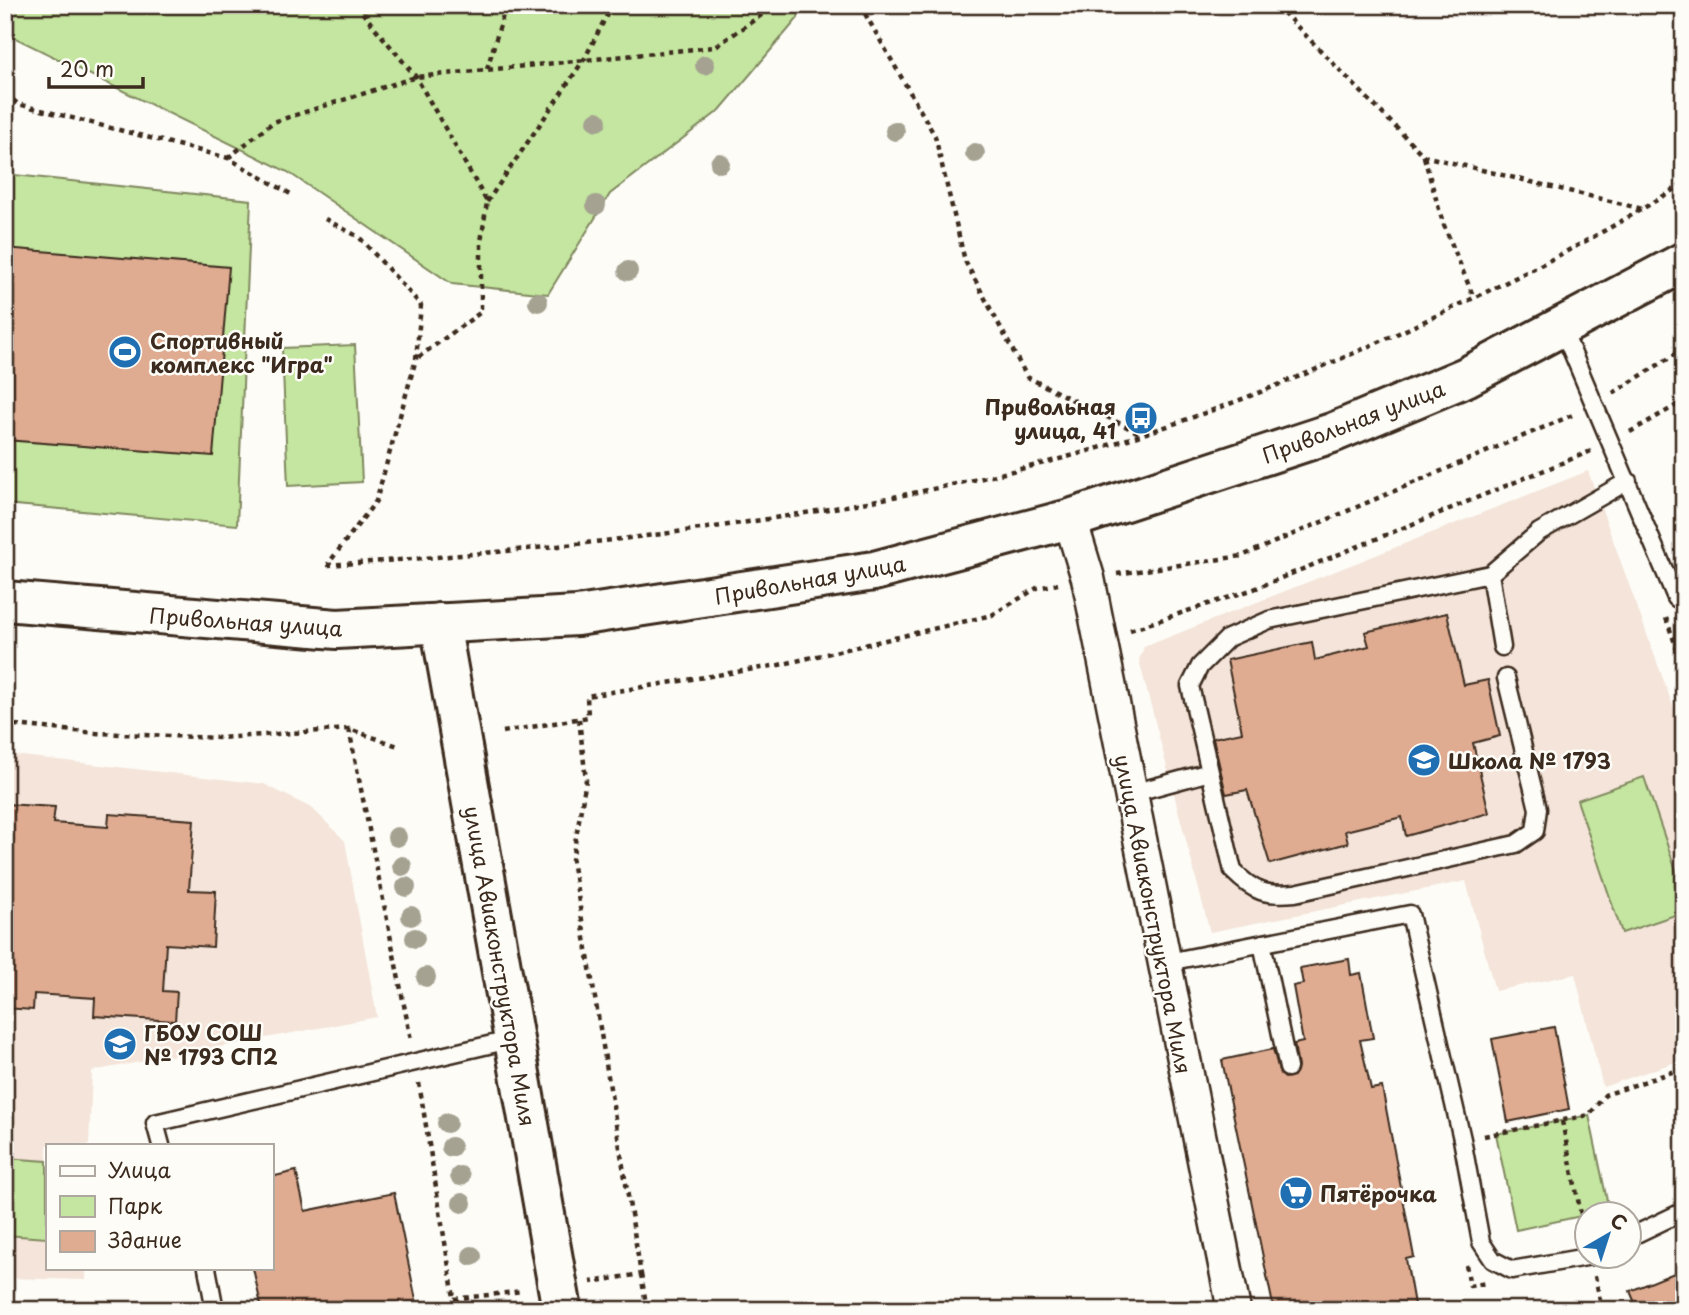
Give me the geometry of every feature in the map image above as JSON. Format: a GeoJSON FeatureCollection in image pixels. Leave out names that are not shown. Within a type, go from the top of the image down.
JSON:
{"type":"FeatureCollection","features":[{"type":"Feature","properties":{"kind":"main road","name":"Привольная улица"},"geometry":{"type":"LineString","coordinates":[[5,601],[337,629],[577,616],[874,571],[1070,519],[1332,433],[1466,377],[1684,262]]}},
{"type":"Feature","properties":{"kind":"main road","name":"улица Авиаконструктора Миля"},"geometry":{"type":"LineString","coordinates":[[440,623],[560,1298]]}},
{"type":"Feature","properties":{"kind":"street","name":"улица Авиаконструктора Миля"},"geometry":{"type":"LineString","coordinates":[[1070,519],[1088,578],[1234,1310]]}},
{"type":"Feature","properties":{"kind":"lane"},"geometry":{"type":"LineString","coordinates":[[1562,328],[1680,597]]}},
{"type":"Feature","properties":{"kind":"lane"},"geometry":{"type":"LineString","coordinates":[[1506,678],[1538,809],[1535,831],[1516,844],[1295,893],[1271,895],[1248,886],[1233,871],[1190,686],[1200,666],[1228,638],[1269,620],[1490,574],[1539,532],[1628,481]]}},
{"type":"Feature","properties":{"kind":"lane"},"geometry":{"type":"LineString","coordinates":[[1490,574],[1502,648]]}},
{"type":"Feature","properties":{"kind":"lane"},"geometry":{"type":"LineString","coordinates":[[1129,794],[1210,772]]}},
{"type":"Feature","properties":{"kind":"lane"},"geometry":{"type":"LineString","coordinates":[[1163,962],[1410,914],[1462,1139],[1481,1242],[1493,1260],[1512,1270],[1574,1256]]}},
{"type":"Feature","properties":{"kind":"lane"},"geometry":{"type":"LineString","coordinates":[[1262,943],[1288,1068]]}},
{"type":"Feature","properties":{"kind":"lane"},"geometry":{"type":"LineString","coordinates":[[160,1144],[155,1123],[416,1065],[514,1039]]}},
{"type":"Feature","properties":{"kind":"lane"},"geometry":{"type":"LineString","coordinates":[[1644,1230],[1684,1211]]}},
{"type":"Feature","properties":{"kind":"lane"},"geometry":{"type":"LineString","coordinates":[[207,1270],[215,1310]]}},
{"type":"Feature","properties":{"kind":"path"},"geometry":{"type":"LineString","coordinates":[[356,5],[416,76],[487,202]]}},
{"type":"Feature","properties":{"kind":"path"},"geometry":{"type":"LineString","coordinates":[[487,69],[506,5]]}},
{"type":"Feature","properties":{"kind":"path"},"geometry":{"type":"LineString","coordinates":[[416,359],[481,312],[481,242],[487,202],[585,58],[611,5]]}},
{"type":"Feature","properties":{"kind":"path"},"geometry":{"type":"LineString","coordinates":[[228,158],[273,122],[416,76],[715,47],[776,5]]}},
{"type":"Feature","properties":{"kind":"path"},"geometry":{"type":"LineString","coordinates":[[860,5],[935,136],[964,261],[1027,377],[1142,435]]}},
{"type":"Feature","properties":{"kind":"path"},"geometry":{"type":"LineString","coordinates":[[1276,5],[1424,156],[1443,223],[1474,298]]}},
{"type":"Feature","properties":{"kind":"path"},"geometry":{"type":"LineString","coordinates":[[5,94],[18,104],[228,158],[294,195]]}},
{"type":"Feature","properties":{"kind":"path"},"geometry":{"type":"LineString","coordinates":[[1424,156],[1644,209]]}},
{"type":"Feature","properties":{"kind":"path"},"geometry":{"type":"LineString","coordinates":[[325,219],[359,237],[421,305],[416,359],[376,501],[327,565],[570,547],[812,513],[1055,460],[1142,435],[1309,374],[1524,275],[1644,209],[1684,183]]}},
{"type":"Feature","properties":{"kind":"path"},"geometry":{"type":"LineString","coordinates":[[1116,574],[1242,556],[1594,405],[1684,349]]}},
{"type":"Feature","properties":{"kind":"path"},"geometry":{"type":"LineString","coordinates":[[1099,640],[1254,589],[1612,442],[1684,401]]}},
{"type":"Feature","properties":{"kind":"path"},"geometry":{"type":"LineString","coordinates":[[503,732],[589,717],[587,696],[779,665],[992,615],[1037,588],[1062,583]]}},
{"type":"Feature","properties":{"kind":"path"},"geometry":{"type":"LineString","coordinates":[[1680,597],[1665,619],[1684,669]]}},
{"type":"Feature","properties":{"kind":"path"},"geometry":{"type":"LineString","coordinates":[[579,719],[586,780],[572,860],[647,1310]]}},
{"type":"Feature","properties":{"kind":"path"},"geometry":{"type":"LineString","coordinates":[[5,724],[96,733],[220,738],[349,729],[398,746]]}},
{"type":"Feature","properties":{"kind":"path"},"geometry":{"type":"LineString","coordinates":[[349,729],[416,1065],[456,1310]]}},
{"type":"Feature","properties":{"kind":"path"},"geometry":{"type":"LineString","coordinates":[[1462,1139],[1589,1115],[1605,1095],[1684,1068]]}},
{"type":"Feature","properties":{"kind":"path"},"geometry":{"type":"LineString","coordinates":[[1562,1121],[1579,1200]]}},
{"type":"Feature","properties":{"kind":"path"},"geometry":{"type":"LineString","coordinates":[[1594,1270],[1602,1310]]}},
{"type":"Feature","properties":{"kind":"path"},"geometry":{"type":"LineString","coordinates":[[454,1299],[560,1298],[641,1274]]}},
{"type":"Feature","properties":{"kind":"shaded area","name":"Школа № 1793"},"geometry":{"type":"Polygon","coordinates":[[[1588,471],[1684,737],[1684,1059],[1603,1087],[1575,974],[1495,991],[1466,881],[1210,932],[1139,660],[1144,647],[1588,471]]]}},
{"type":"Feature","properties":{"kind":"shaded area","name":"ГБОУ СОШ № 1793 СП2"},"geometry":{"type":"Polygon","coordinates":[[[5,754],[264,784],[313,809],[345,841],[377,1017],[92,1071],[89,1144],[46,1144],[46,1270],[86,1270],[86,1280],[5,1278],[5,754]]]}},
{"type":"Feature","properties":{"kind":"green space"},"geometry":{"type":"Polygon","coordinates":[[[5,5],[801,5],[798,18],[720,110],[610,194],[548,294],[452,284],[288,172],[5,33],[5,5]]]}},
{"type":"Feature","properties":{"kind":"green space","name":"Спортивный комплекс \"Игра\""},"geometry":{"type":"Polygon","coordinates":[[[5,174],[251,200],[237,525],[5,504],[5,174]]]}},
{"type":"Feature","properties":{"kind":"green space"},"geometry":{"type":"Polygon","coordinates":[[[355,345],[362,482],[288,486],[282,348],[355,345]]]}},
{"type":"Feature","properties":{"kind":"green space"},"geometry":{"type":"Polygon","coordinates":[[[1644,777],[1684,894],[1684,912],[1622,933],[1577,800],[1644,777]]]}},
{"type":"Feature","properties":{"kind":"green space"},"geometry":{"type":"Polygon","coordinates":[[[1589,1115],[1607,1200],[1574,1200],[1574,1218],[1516,1230],[1496,1134],[1589,1115]]]}},
{"type":"Feature","properties":{"kind":"green space"},"geometry":{"type":"Polygon","coordinates":[[[5,1158],[46,1161],[46,1238],[5,1235],[5,1158]]]}},
{"type":"Feature","properties":{"kind":"building"},"geometry":{"type":"Polygon","coordinates":[[[5,248],[229,267],[213,456],[5,440],[5,248]]]}},
{"type":"Feature","properties":{"kind":"building"},"geometry":{"type":"Polygon","coordinates":[[[1447,613],[1464,685],[1488,680],[1500,736],[1473,743],[1489,813],[1406,836],[1402,817],[1345,831],[1348,843],[1270,864],[1247,790],[1226,794],[1213,738],[1242,732],[1227,660],[1312,642],[1315,660],[1369,646],[1365,632],[1447,613]]]}},
{"type":"Feature","properties":{"kind":"building"},"geometry":{"type":"Polygon","coordinates":[[[5,804],[55,807],[53,823],[108,827],[109,814],[194,820],[189,890],[216,891],[213,947],[166,944],[163,991],[177,992],[175,1021],[94,1016],[95,998],[34,994],[33,1010],[5,1008],[5,804]]]}},
{"type":"Feature","properties":{"kind":"building"},"geometry":{"type":"Polygon","coordinates":[[[1349,959],[1351,975],[1361,973],[1373,1038],[1360,1040],[1371,1089],[1382,1087],[1414,1257],[1406,1259],[1415,1310],[1274,1310],[1222,1060],[1273,1049],[1280,1074],[1285,1078],[1294,1076],[1298,1067],[1294,1044],[1303,1042],[1293,986],[1303,984],[1300,968],[1349,959]]]}},
{"type":"Feature","properties":{"kind":"building"},"geometry":{"type":"Polygon","coordinates":[[[1554,1027],[1569,1109],[1508,1122],[1492,1039],[1554,1027]]]}},
{"type":"Feature","properties":{"kind":"building"},"geometry":{"type":"Polygon","coordinates":[[[296,1171],[305,1211],[394,1193],[418,1310],[262,1310],[253,1270],[273,1270],[273,1177],[296,1171]]]}},
{"type":"Feature","properties":{"kind":"building"},"geometry":{"type":"Polygon","coordinates":[[[1684,1269],[1684,1310],[1638,1310],[1630,1291],[1684,1269]]]}},
{"type":"Feature","properties":{"kind":"place","name":"Спортивный комплекс \"Игра\""},"geometry":{"type":"Point","coordinates":[125,352]}},
{"type":"Feature","properties":{"kind":"place","name":"Привольная улица, 41"},"geometry":{"type":"Point","coordinates":[1141,418]}},
{"type":"Feature","properties":{"kind":"place","name":"Школа № 1793"},"geometry":{"type":"Point","coordinates":[1424,760]}},
{"type":"Feature","properties":{"kind":"place","name":"ГБОУ СОШ № 1793 СП2"},"geometry":{"type":"Point","coordinates":[120,1044]}},
{"type":"Feature","properties":{"kind":"place","name":"Пятёрочка"},"geometry":{"type":"Point","coordinates":[1296,1193]}}]}
